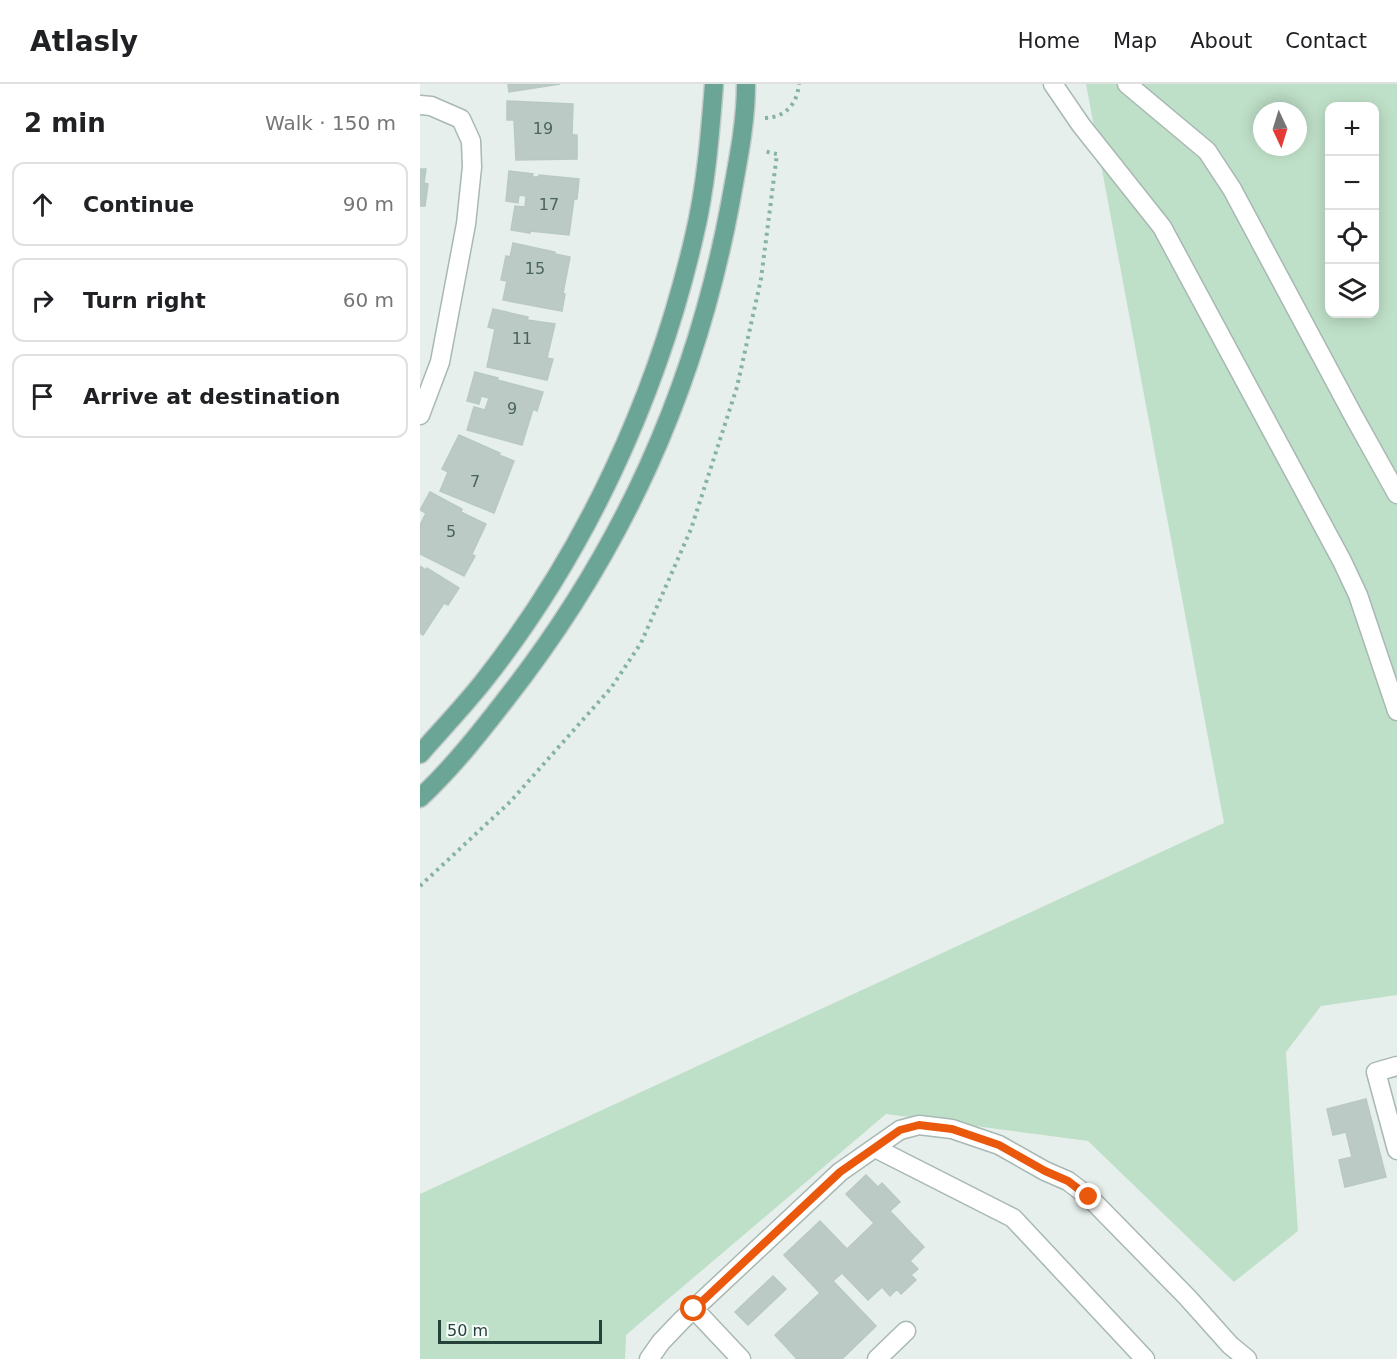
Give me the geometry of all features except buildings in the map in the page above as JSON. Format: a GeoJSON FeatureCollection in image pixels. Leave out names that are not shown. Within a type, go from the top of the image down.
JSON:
{"type":"FeatureCollection","features":[{"type":"Feature","properties":{"kind":"main road"},"geometry":{"type":"LineString","coordinates":[[420,754],[483,682],[539,603],[586,524],[633,428],[672,321],[694,236],[708,159],[714,84]]}},
{"type":"Feature","properties":{"kind":"main road"},"geometry":{"type":"LineString","coordinates":[[420,798],[476,738],[535,663],[607,551],[658,448],[693,351],[723,242],[743,129],[746,84]]}},
{"type":"Feature","properties":{"kind":"street"},"geometry":{"type":"LineString","coordinates":[[1053,84],[1081,125],[1161,226],[1204,304],[1359,595],[1397,711]]}},
{"type":"Feature","properties":{"kind":"street"},"geometry":{"type":"LineString","coordinates":[[1127,84],[1208,151],[1232,189],[1397,494]]}},
{"type":"Feature","properties":{"kind":"street"},"geometry":{"type":"LineString","coordinates":[[420,105],[431,106],[460,119],[471,141],[472,167],[466,224],[440,362],[420,415]]}},
{"type":"Feature","properties":{"kind":"street"},"geometry":{"type":"LineString","coordinates":[[1397,1066],[1376,1072],[1397,1150]]}},
{"type":"Feature","properties":{"kind":"street"},"geometry":{"type":"LineString","coordinates":[[649,1359],[661,1342],[694,1309],[840,1172],[900,1130],[919,1125],[952,1129],[999,1145],[1068,1181],[1089,1197],[1188,1298],[1230,1345],[1247,1359]]}},
{"type":"Feature","properties":{"kind":"street"},"geometry":{"type":"LineString","coordinates":[[875,1148],[1013,1218],[1145,1359]]}},
{"type":"Feature","properties":{"kind":"street"},"geometry":{"type":"LineString","coordinates":[[694,1309],[741,1359]]}},
{"type":"Feature","properties":{"kind":"street"},"geometry":{"type":"LineString","coordinates":[[877,1359],[906,1331]]}},
{"type":"Feature","properties":{"kind":"path"},"geometry":{"type":"LineString","coordinates":[[765,118],[781,115],[791,107],[795,101],[799,84]]}},
{"type":"Feature","properties":{"kind":"path"},"geometry":{"type":"LineString","coordinates":[[420,886],[510,802],[611,688],[641,644],[691,530],[737,387],[761,279],[777,154],[763,151]]}},
{"type":"Feature","properties":{"kind":"green space"},"geometry":{"type":"Polygon","coordinates":[[[1086,84],[1397,84],[1397,995],[1321,1006],[1286,1052],[1298,1231],[1234,1282],[1088,1141],[886,1114],[626,1335],[625,1359],[420,1359],[420,1194],[1224,823],[1086,84]]]}},
{"type":"Feature","properties":{"kind":"route"},"geometry":{"type":"LineString","coordinates":[[694,1309],[840,1172],[900,1130],[919,1125],[952,1129],[999,1145],[1068,1181],[1089,1197]]}}]}
